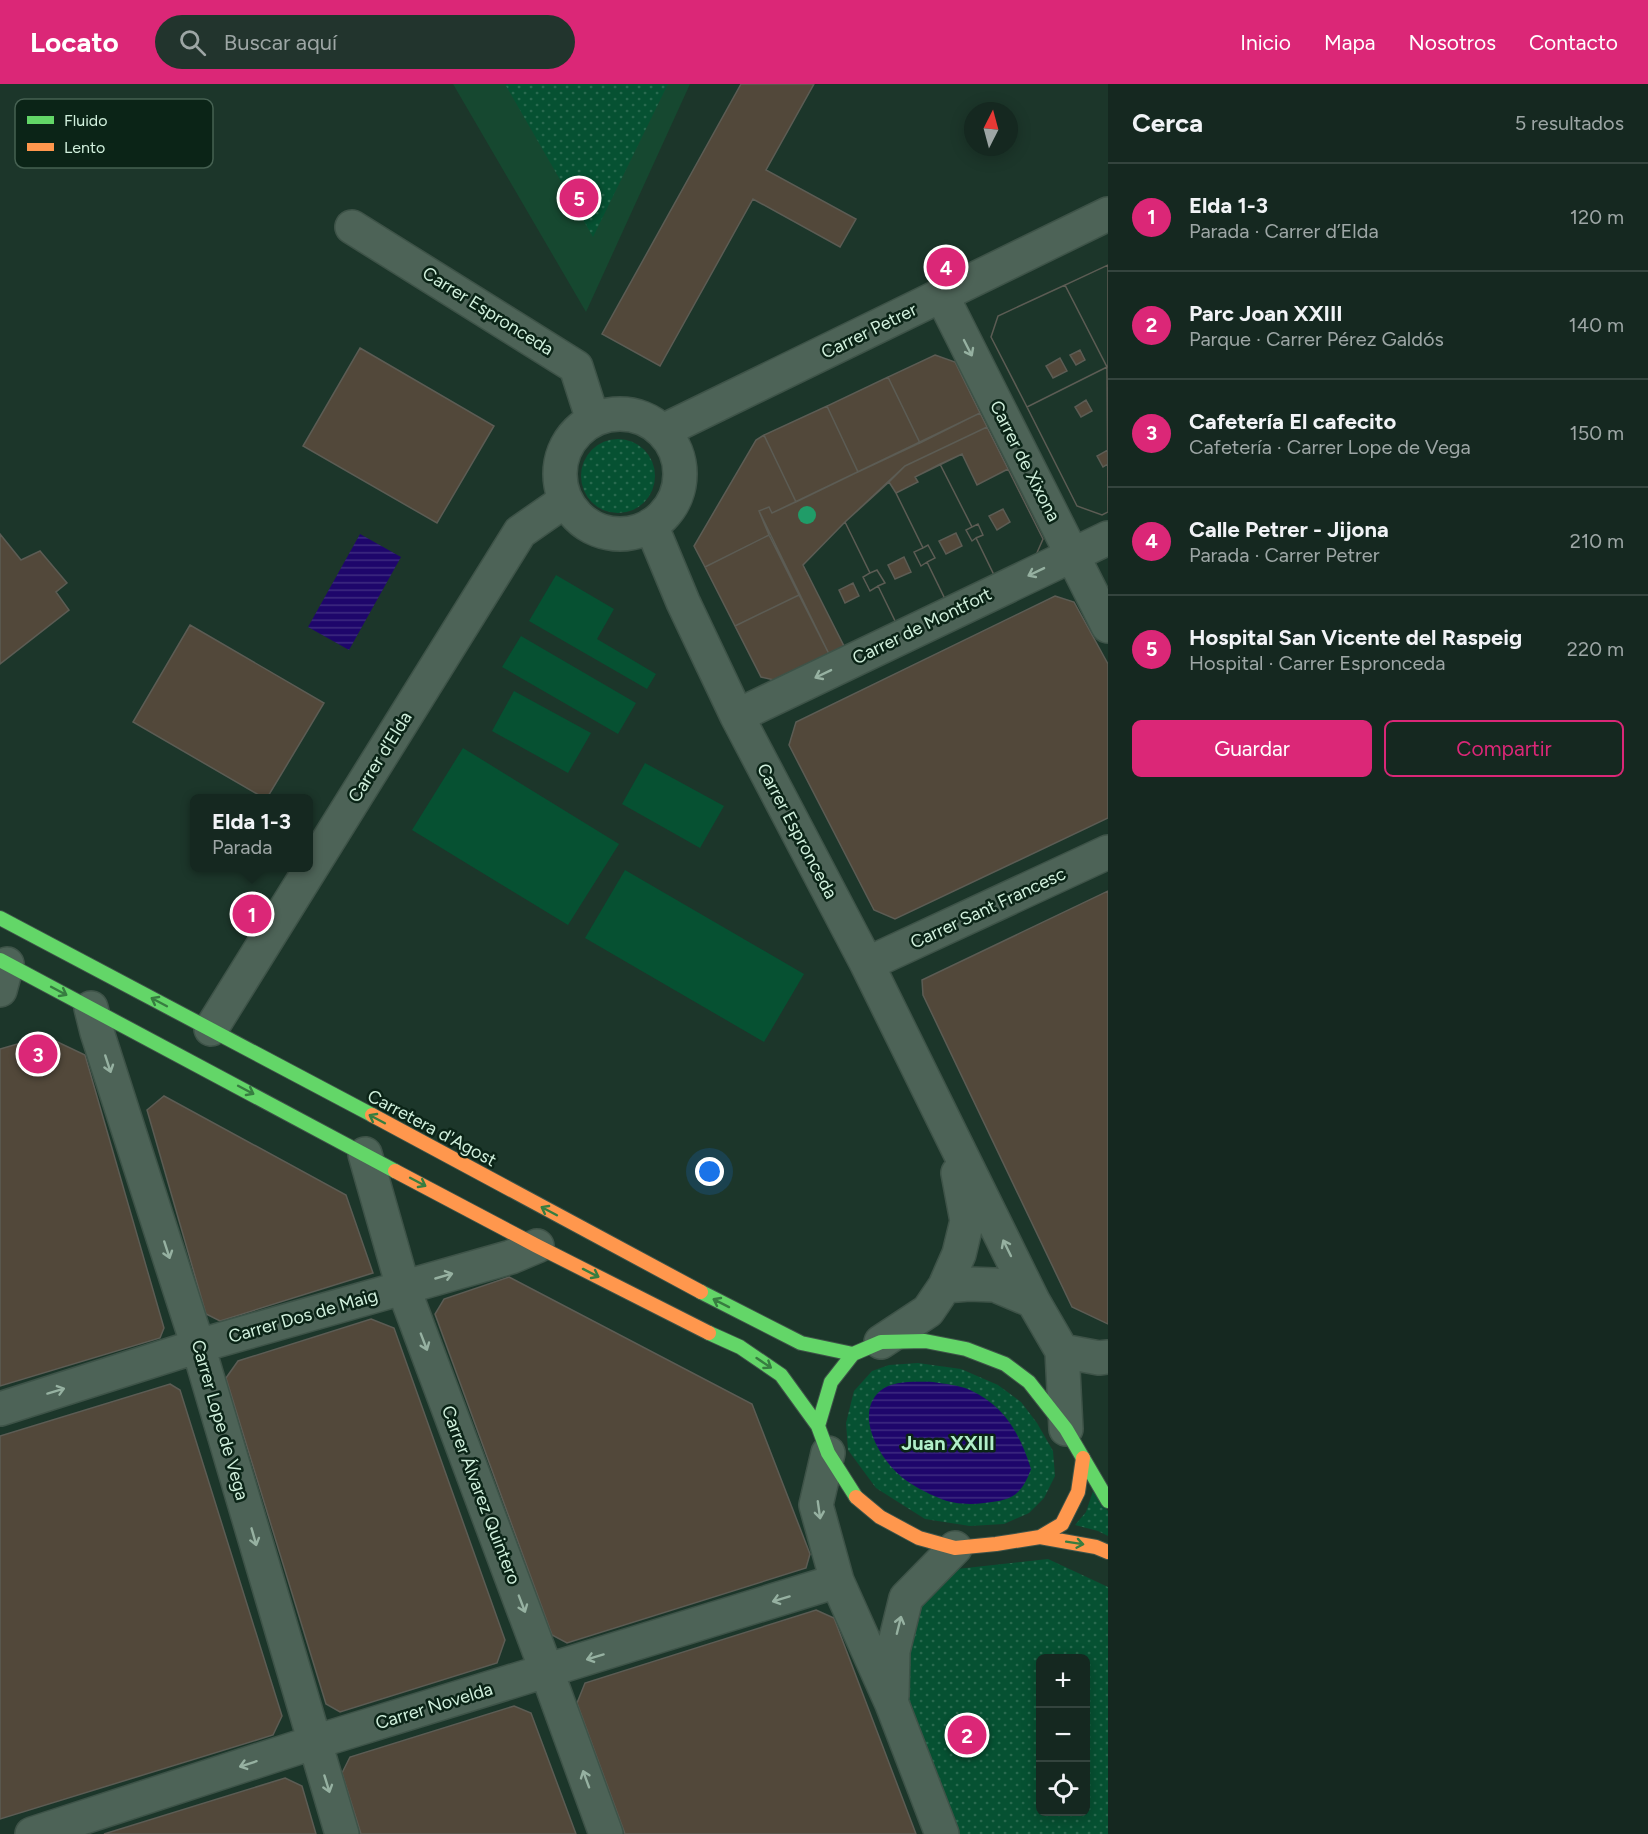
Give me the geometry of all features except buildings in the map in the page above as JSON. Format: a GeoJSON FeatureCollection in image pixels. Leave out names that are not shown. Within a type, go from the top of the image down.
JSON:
{"type":"FeatureCollection","features":[{"type":"Feature","properties":{"kind":"main road","name":"Carretera d'Agost"},"geometry":{"type":"LineString","coordinates":[[0,918],[365,1154],[537,1246],[740,1347],[781,1375],[823,1439],[853,1495],[880,1517],[920,1538],[955,1548]]}},
{"type":"Feature","properties":{"kind":"main road","name":"Carretera d'Agost"},"geometry":{"type":"LineString","coordinates":[[2,971],[91,1008],[202,1048],[801,1343],[867,1348],[925,1341],[966,1349],[1005,1364],[1029,1382],[1066,1429],[1083,1458]]}},
{"type":"Feature","properties":{"kind":"main road"},"geometry":{"type":"LineString","coordinates":[[823,1439],[831,1382],[867,1348]]}},
{"type":"Feature","properties":{"kind":"main road"},"geometry":{"type":"LineString","coordinates":[[1083,1458],[1108,1501]]}},
{"type":"Feature","properties":{"kind":"main road"},"geometry":{"type":"LineString","coordinates":[[1040,1537],[1062,1524],[1078,1492],[1083,1458]]}},
{"type":"Feature","properties":{"kind":"main road"},"geometry":{"type":"LineString","coordinates":[[955,1548],[996,1545],[1040,1537],[1096,1546],[1108,1552]]}},
{"type":"Feature","properties":{"kind":"street","name":"Carrer Petrer"},"geometry":{"type":"LineString","coordinates":[[663,431],[1108,213]]}},
{"type":"Feature","properties":{"kind":"street","name":"Carrer Espronceda"},"geometry":{"type":"LineString","coordinates":[[352,227],[576,367],[594,420]]}},
{"type":"Feature","properties":{"kind":"street","name":"Carrer de Xixona"},"geometry":{"type":"LineString","coordinates":[[942,296],[1108,626]]}},
{"type":"Feature","properties":{"kind":"street"},"geometry":{"type":"LineString","coordinates":[[611,414],[630,414],[648,420],[663,431],[675,449],[680,470],[678,491],[668,511],[651,525],[633,532],[613,533],[594,527],[578,516],[566,500],[560,478],[563,454],[575,434],[594,420],[611,414]]}},
{"type":"Feature","properties":{"kind":"street","name":"Carrer d’Elda"},"geometry":{"type":"LineString","coordinates":[[313,868],[520,532],[566,500]]}},
{"type":"Feature","properties":{"kind":"street","name":"Carrer Espronceda"},"geometry":{"type":"LineString","coordinates":[[651,525],[683,602],[737,716],[867,964],[1033,1301],[1062,1351],[1066,1429]]}},
{"type":"Feature","properties":{"kind":"street","name":"Carrer de Montfort"},"geometry":{"type":"LineString","coordinates":[[737,716],[1108,538]]}},
{"type":"Feature","properties":{"kind":"street","name":"Carrer Sant Francesc"},"geometry":{"type":"LineString","coordinates":[[867,964],[1108,852]]}},
{"type":"Feature","properties":{"kind":"street","name":"Carrer d’Elda"},"geometry":{"type":"LineString","coordinates":[[202,1048],[310,872]]}},
{"type":"Feature","properties":{"kind":"street","name":"Carrer Lope de Vega"},"geometry":{"type":"LineString","coordinates":[[91,1008],[198,1346],[342,1834]]}},
{"type":"Feature","properties":{"kind":"street","name":"Carrer Espronceda"},"geometry":{"type":"LineString","coordinates":[[867,1348],[928,1311],[945,1286],[959,1254],[967,1221],[951,1133]]}},
{"type":"Feature","properties":{"kind":"street","name":"Carrer Álvarez Quintero"},"geometry":{"type":"LineString","coordinates":[[365,1154],[403,1287],[606,1834]]}},
{"type":"Feature","properties":{"kind":"street","name":"Carrer Dos de Maig"},"geometry":{"type":"LineString","coordinates":[[0,1409],[198,1346],[511,1257],[537,1246]]}},
{"type":"Feature","properties":{"kind":"street"},"geometry":{"type":"LineString","coordinates":[[945,1286],[995,1285],[1033,1301]]}},
{"type":"Feature","properties":{"kind":"street"},"geometry":{"type":"LineString","coordinates":[[1062,1351],[1099,1358],[1108,1357]]}},
{"type":"Feature","properties":{"kind":"street"},"geometry":{"type":"LineString","coordinates":[[823,1439],[816,1505],[837,1581],[892,1704],[942,1834]]}},
{"type":"Feature","properties":{"kind":"street"},"geometry":{"type":"LineString","coordinates":[[892,1704],[893,1651],[906,1598],[955,1548]]}},
{"type":"Feature","properties":{"kind":"street","name":"Carrer Novelda"},"geometry":{"type":"LineString","coordinates":[[32,1834],[315,1743],[837,1581]]}},
{"type":"Feature","properties":{"kind":"shaded area"},"geometry":{"type":"Polygon","coordinates":[[[453,84],[690,84],[586,312],[453,84]]]}},
{"type":"Feature","properties":{"kind":"shaded area"},"geometry":{"type":"Polygon","coordinates":[[[505,84],[668,84],[593,237],[505,84]]]}},
{"type":"Feature","properties":{"kind":"shaded area"},"geometry":{"type":"Polygon","coordinates":[[[618,439],[632,442],[644,450],[652,462],[655,476],[652,490],[644,502],[632,510],[618,513],[604,510],[592,502],[584,490],[581,476],[584,462],[592,450],[604,442],[618,439]]]}},
{"type":"Feature","properties":{"kind":"shaded area"},"geometry":{"type":"Polygon","coordinates":[[[360,534],[401,557],[349,650],[308,627],[360,534]]]}},
{"type":"Feature","properties":{"kind":"shaded area"},"geometry":{"type":"Polygon","coordinates":[[[556,575],[614,609],[597,639],[656,674],[647,689],[529,621],[556,575]]]}},
{"type":"Feature","properties":{"kind":"shaded area"},"geometry":{"type":"Polygon","coordinates":[[[521,636],[636,703],[618,734],[502,667],[521,636]]]}},
{"type":"Feature","properties":{"kind":"shaded area"},"geometry":{"type":"Polygon","coordinates":[[[514,691],[591,733],[568,773],[492,731],[514,691]]]}},
{"type":"Feature","properties":{"kind":"shaded area"},"geometry":{"type":"Polygon","coordinates":[[[463,748],[619,844],[568,925],[412,830],[463,748]]]}},
{"type":"Feature","properties":{"kind":"shaded area"},"geometry":{"type":"Polygon","coordinates":[[[645,763],[724,806],[700,848],[622,804],[645,763]]]}},
{"type":"Feature","properties":{"kind":"shaded area"},"geometry":{"type":"Polygon","coordinates":[[[625,870],[804,974],[764,1042],[585,938],[625,870]]]}},
{"type":"Feature","properties":{"kind":"shaded area"},"geometry":{"type":"Polygon","coordinates":[[[918,1363],[961,1369],[998,1385],[1021,1402],[1037,1423],[1053,1451],[1055,1476],[1044,1498],[1029,1513],[1004,1524],[970,1526],[925,1519],[876,1488],[848,1450],[846,1423],[854,1391],[872,1371],[889,1365],[918,1363]]]}},
{"type":"Feature","properties":{"kind":"shaded area"},"geometry":{"type":"Polygon","coordinates":[[[905,1382],[933,1382],[970,1390],[993,1404],[1009,1422],[1022,1444],[1031,1469],[1023,1485],[1014,1495],[1002,1500],[979,1504],[950,1502],[911,1484],[886,1461],[873,1437],[870,1425],[869,1412],[872,1401],[885,1387],[905,1382]]]}},
{"type":"Feature","properties":{"kind":"shaded area"},"geometry":{"type":"Polygon","coordinates":[[[1093,1491],[1108,1511],[1108,1536],[1075,1525],[1086,1512],[1093,1491]]]}},
{"type":"Feature","properties":{"kind":"shaded area"},"geometry":{"type":"Polygon","coordinates":[[[1048,1559],[1108,1587],[1108,1834],[931,1834],[864,1658],[948,1570],[1048,1559]]]}},
{"type":"Feature","properties":{"kind":"traffic: fast"},"geometry":{"type":"LineString","coordinates":[[0,918],[372,1115]]}},
{"type":"Feature","properties":{"kind":"traffic: fast"},"geometry":{"type":"LineString","coordinates":[[0,960],[395,1171]]}},
{"type":"Feature","properties":{"kind":"traffic: fast"},"geometry":{"type":"LineString","coordinates":[[701,1292],[801,1343],[853,1354]]}},
{"type":"Feature","properties":{"kind":"traffic: fast"},"geometry":{"type":"LineString","coordinates":[[709,1333],[740,1347],[781,1375],[818,1426],[828,1453],[856,1497]]}},
{"type":"Feature","properties":{"kind":"traffic: fast"},"geometry":{"type":"LineString","coordinates":[[818,1426],[831,1382],[853,1354],[881,1342],[925,1341],[966,1349],[1005,1364],[1029,1382],[1066,1429],[1108,1501]]}},
{"type":"Feature","properties":{"kind":"traffic: slow"},"geometry":{"type":"LineString","coordinates":[[372,1115],[701,1292]]}},
{"type":"Feature","properties":{"kind":"traffic: slow"},"geometry":{"type":"LineString","coordinates":[[395,1171],[709,1333]]}},
{"type":"Feature","properties":{"kind":"traffic: slow"},"geometry":{"type":"LineString","coordinates":[[856,1497],[880,1517],[919,1538],[955,1548],[1040,1537],[1062,1524],[1078,1492],[1083,1458]]}},
{"type":"Feature","properties":{"kind":"traffic: slow"},"geometry":{"type":"LineString","coordinates":[[1040,1537],[1096,1547],[1108,1552]]}},
{"type":"Feature","properties":{"kind":"place","name":"Hospital San Vicente del Raspeig"},"geometry":{"type":"Point","coordinates":[579,198]}},
{"type":"Feature","properties":{"kind":"place","name":"Calle Petrer - Jijona"},"geometry":{"type":"Point","coordinates":[946,267]}},
{"type":"Feature","properties":{"kind":"place","name":"Elda 1-3"},"geometry":{"type":"Point","coordinates":[252,914]}},
{"type":"Feature","properties":{"kind":"place","name":"Cafetería El cafecito"},"geometry":{"type":"Point","coordinates":[38,1054]}},
{"type":"Feature","properties":{"kind":"place","name":"Parc Joan XXIII"},"geometry":{"type":"Point","coordinates":[967,1735]}},
{"type":"Feature","properties":{"kind":"district","name":"Juan XXIII"},"geometry":{"type":"Point","coordinates":[948,1443]}}]}
